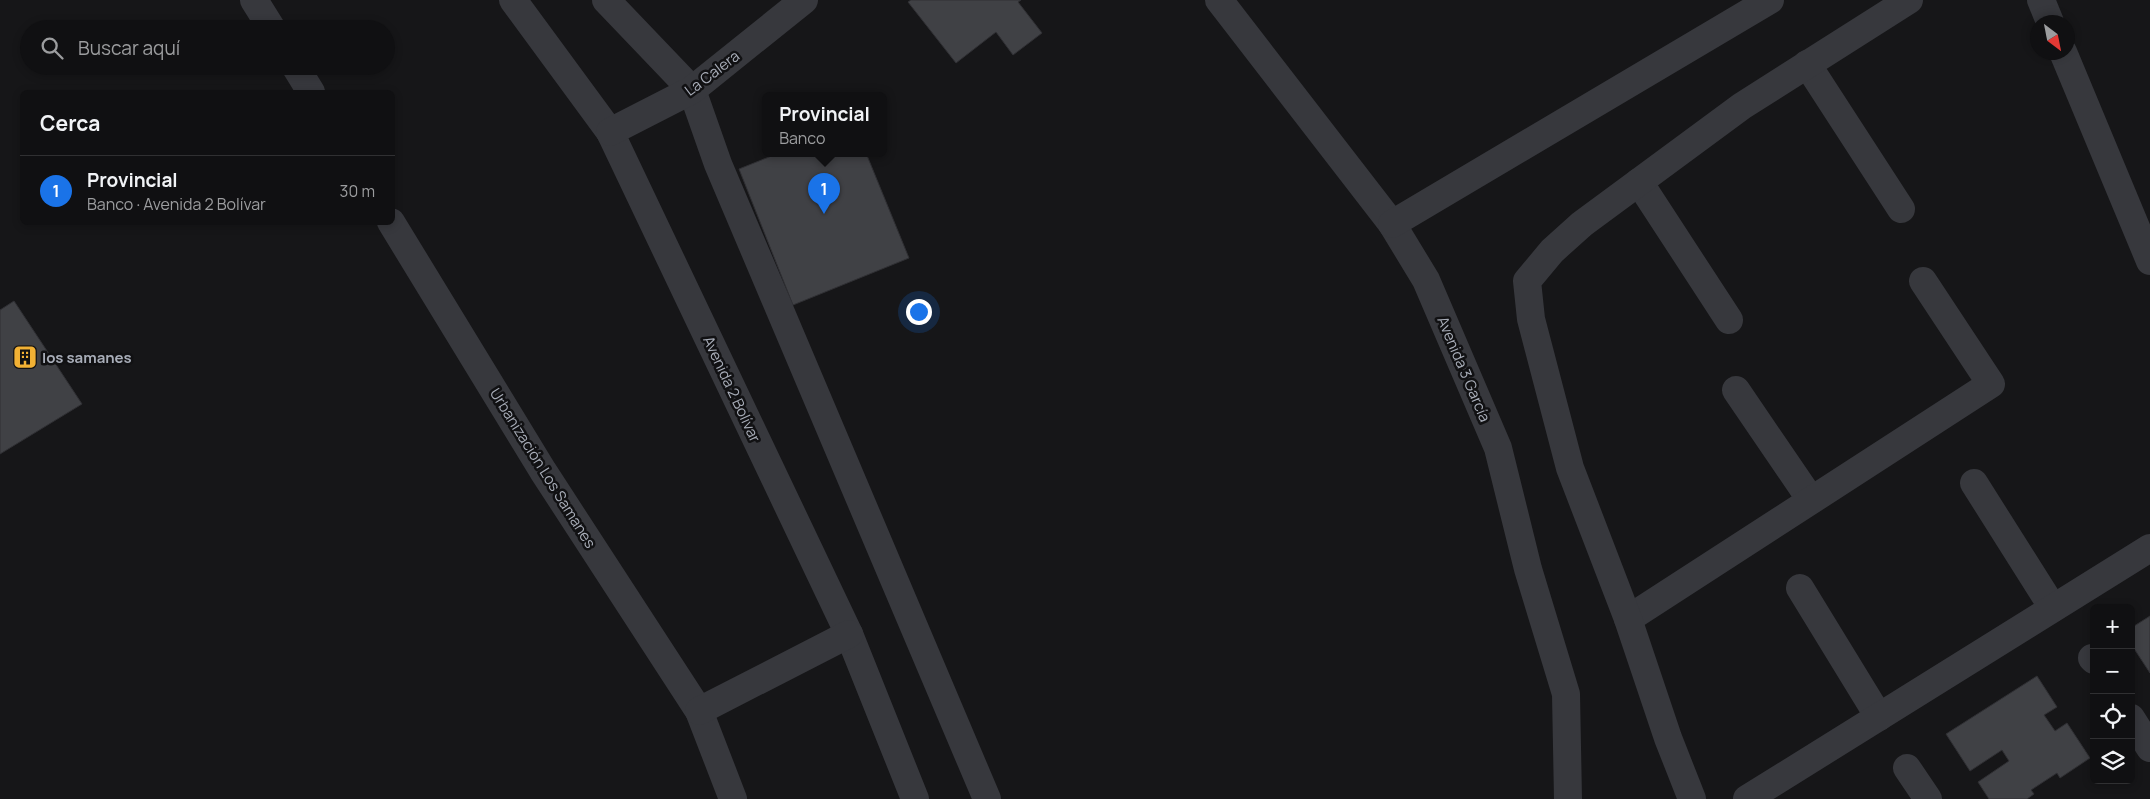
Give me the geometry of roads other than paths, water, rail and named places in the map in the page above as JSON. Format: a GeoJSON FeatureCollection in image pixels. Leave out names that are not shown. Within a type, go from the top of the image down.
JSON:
{"type":"FeatureCollection","features":[{"type":"Feature","properties":{"kind":"street"},"geometry":{"type":"LineString","coordinates":[[254,0],[266,20]]}},
{"type":"Feature","properties":{"kind":"street","name":"Avenida 2 Bolívar"},"geometry":{"type":"LineString","coordinates":[[513,0],[610,132],[849,634],[915,799]]}},
{"type":"Feature","properties":{"kind":"street"},"geometry":{"type":"LineString","coordinates":[[606,0],[692,90],[718,164],[987,799]]}},
{"type":"Feature","properties":{"kind":"street","name":"La Calera"},"geometry":{"type":"LineString","coordinates":[[610,132],[692,90],[804,0]]}},
{"type":"Feature","properties":{"kind":"street","name":"Avenida 3 García"},"geometry":{"type":"LineString","coordinates":[[1219,0],[1392,224],[1426,280],[1498,448],[1528,569],[1566,694],[1568,799]]}},
{"type":"Feature","properties":{"kind":"street"},"geometry":{"type":"LineString","coordinates":[[1392,224],[1770,0]]}},
{"type":"Feature","properties":{"kind":"street"},"geometry":{"type":"LineString","coordinates":[[1692,799],[1668,738],[1628,619],[1570,468],[1531,319],[1527,281],[1552,251],[1582,224],[1742,106],[1910,0]]}},
{"type":"Feature","properties":{"kind":"street"},"geometry":{"type":"LineString","coordinates":[[2041,0],[2047,15]]}},
{"type":"Feature","properties":{"kind":"street"},"geometry":{"type":"LineString","coordinates":[[2066,60],[2150,261]]}},
{"type":"Feature","properties":{"kind":"street"},"geometry":{"type":"LineString","coordinates":[[1808,64],[1901,209]]}},
{"type":"Feature","properties":{"kind":"street"},"geometry":{"type":"LineString","coordinates":[[301,75],[310,90]]}},
{"type":"Feature","properties":{"kind":"street"},"geometry":{"type":"LineString","coordinates":[[1639,182],[1729,320]]}},
{"type":"Feature","properties":{"kind":"street","name":"Urbanización Los Samanes"},"geometry":{"type":"LineString","coordinates":[[393,225],[543,470],[699,711],[733,799]]}},
{"type":"Feature","properties":{"kind":"street"},"geometry":{"type":"LineString","coordinates":[[1628,619],[1991,384],[1923,281]]}},
{"type":"Feature","properties":{"kind":"street"},"geometry":{"type":"LineString","coordinates":[[1736,390],[1811,500]]}},
{"type":"Feature","properties":{"kind":"street"},"geometry":{"type":"LineString","coordinates":[[1974,483],[2053,608]]}},
{"type":"Feature","properties":{"kind":"street"},"geometry":{"type":"LineString","coordinates":[[1747,799],[2150,548]]}},
{"type":"Feature","properties":{"kind":"street"},"geometry":{"type":"LineString","coordinates":[[1800,588],[1879,716]]}},
{"type":"Feature","properties":{"kind":"street"},"geometry":{"type":"LineString","coordinates":[[699,711],[849,634]]}},
{"type":"Feature","properties":{"kind":"street"},"geometry":{"type":"LineString","coordinates":[[2135,724],[2150,748]]}},
{"type":"Feature","properties":{"kind":"street"},"geometry":{"type":"LineString","coordinates":[[1907,768],[1928,799]]}},
{"type":"Feature","properties":{"kind":"place","name":"Provincial"},"geometry":{"type":"Point","coordinates":[824,214]}},
{"type":"Feature","properties":{"kind":"place","name":"los samanes"},"geometry":{"type":"Point","coordinates":[25,357]}}]}
